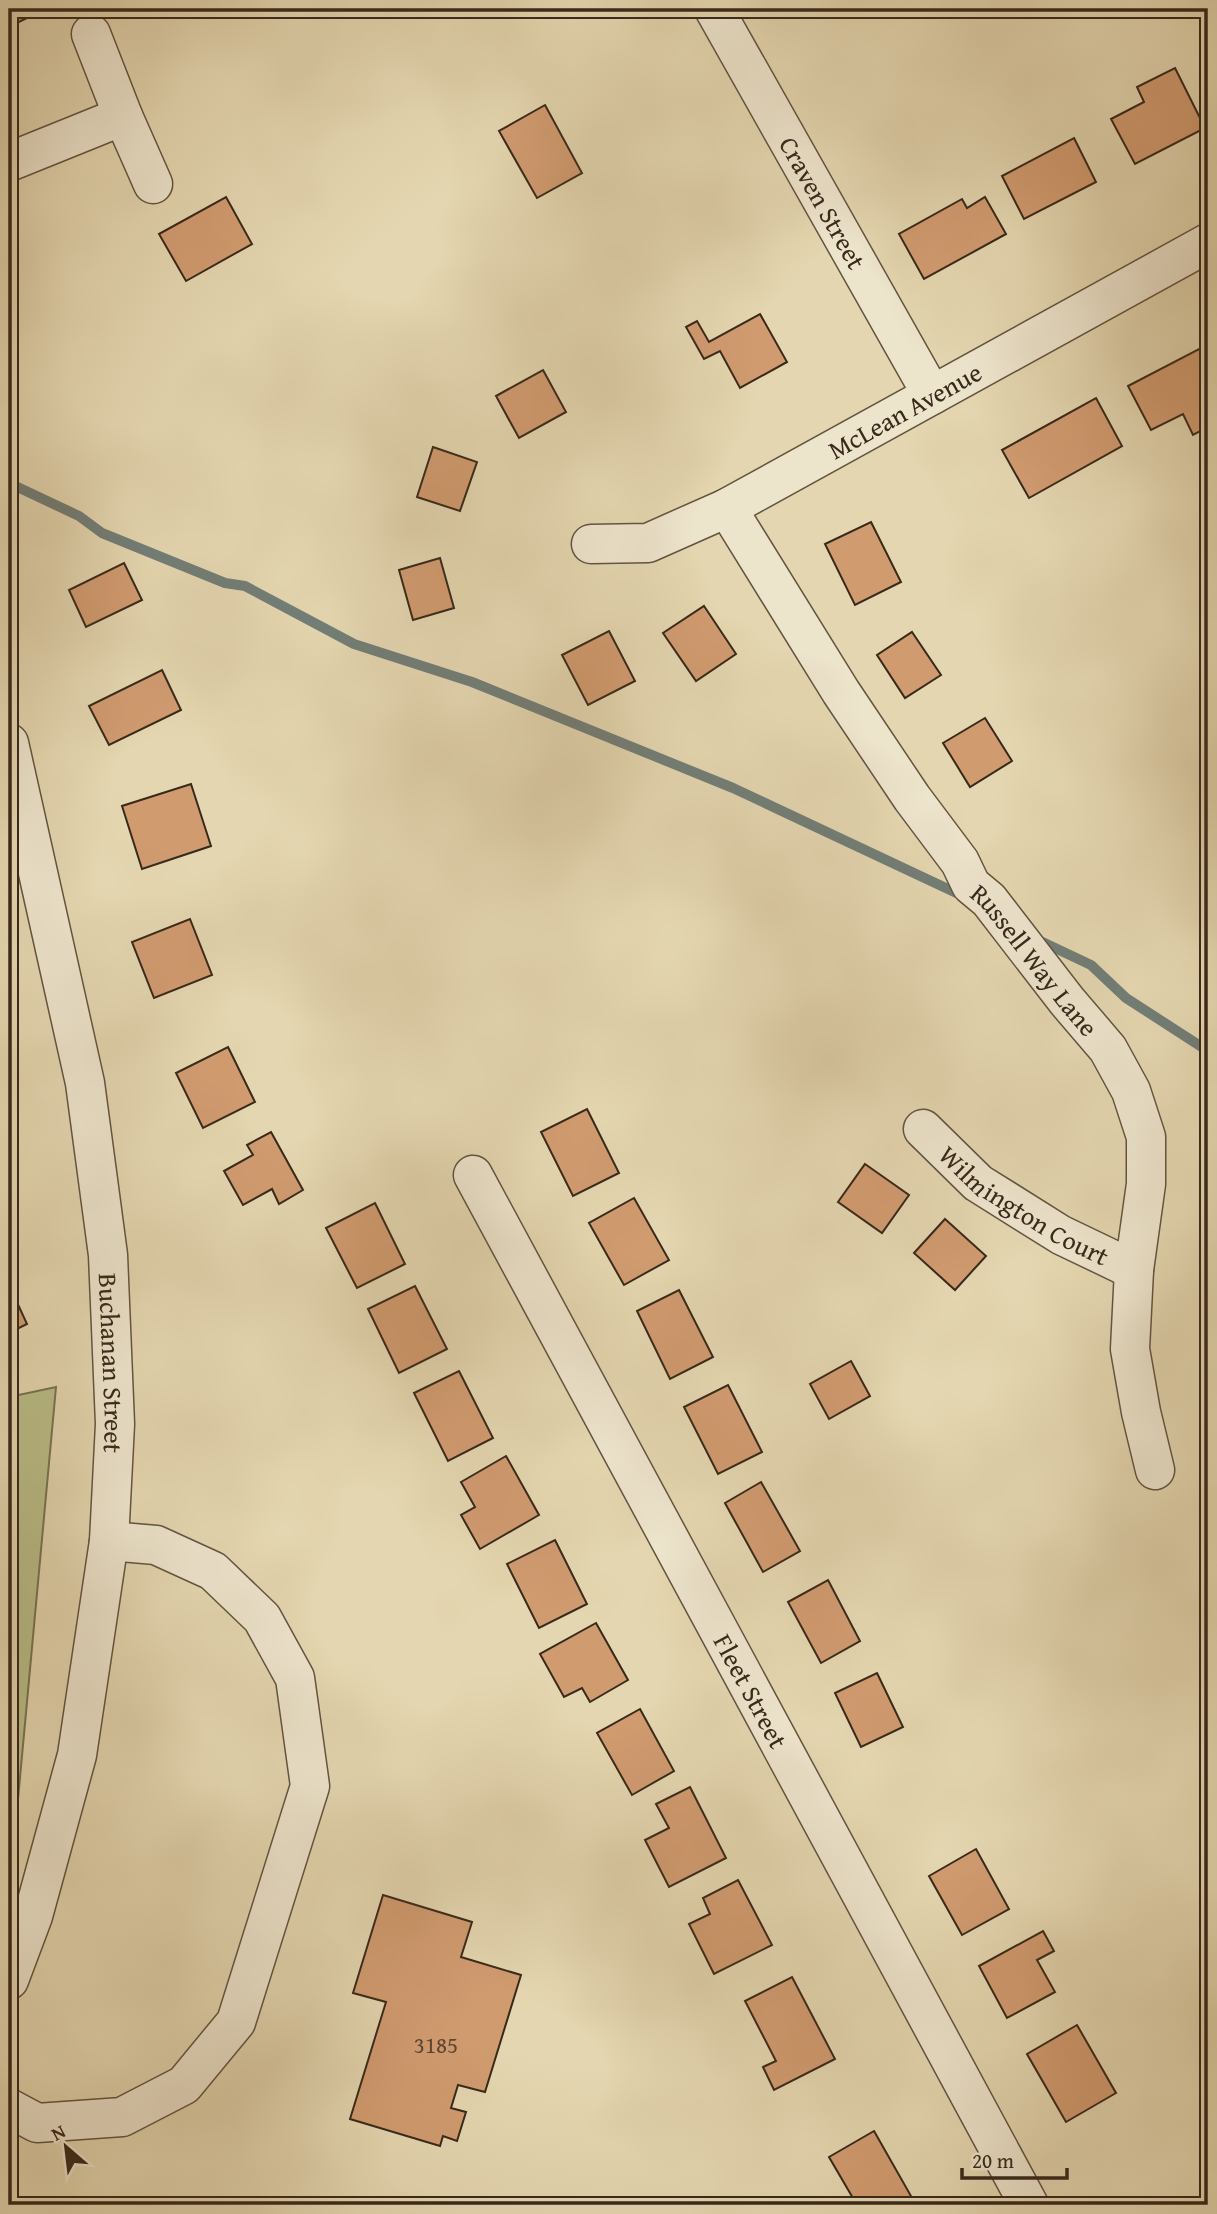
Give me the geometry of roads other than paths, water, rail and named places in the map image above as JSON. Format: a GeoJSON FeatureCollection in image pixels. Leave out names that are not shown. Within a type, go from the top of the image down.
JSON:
{"type":"FeatureCollection","features":[{"type":"Feature","properties":{"kind":"street","name":"Craven Street"},"geometry":{"type":"LineString","coordinates":[[714,9],[932,395]]}},
{"type":"Feature","properties":{"kind":"street"},"geometry":{"type":"LineString","coordinates":[[91,34],[153,184]]}},
{"type":"Feature","properties":{"kind":"street"},"geometry":{"type":"LineString","coordinates":[[9,162],[123,116]]}},
{"type":"Feature","properties":{"kind":"street","name":"McLean Avenue"},"geometry":{"type":"LineString","coordinates":[[591,544],[648,543],[727,508],[1208,243]]}},
{"type":"Feature","properties":{"kind":"street","name":"Russell Way Lane"},"geometry":{"type":"LineString","coordinates":[[727,508],[841,692],[912,798],[960,862],[971,885],[989,900],[1108,1049],[1131,1091],[1146,1137],[1146,1184],[1134,1270],[1130,1349],[1155,1470]]}},
{"type":"Feature","properties":{"kind":"street","name":"Buchanan Street"},"geometry":{"type":"LineString","coordinates":[[9,743],[85,1083],[108,1255],[115,1424],[109,1541],[77,1755],[33,1916],[9,1980]]}},
{"type":"Feature","properties":{"kind":"street","name":"Wilmington Court"},"geometry":{"type":"LineString","coordinates":[[923,1129],[978,1183],[1061,1235],[1134,1270]]}},
{"type":"Feature","properties":{"kind":"street","name":"Fleet Street"},"geometry":{"type":"LineString","coordinates":[[473,1175],[1029,2205]]}},
{"type":"Feature","properties":{"kind":"street"},"geometry":{"type":"LineString","coordinates":[[9,2108],[37,2123],[122,2117],[184,2085],[236,2022],[310,1786],[295,1678],[262,1618],[213,1571],[156,1545],[109,1541]]}},
{"type":"Feature","properties":{"kind":"waterway"},"geometry":{"type":"LineString","coordinates":[[9,483],[79,516],[102,533],[225,583],[245,586],[354,644],[472,682],[733,788],[965,897]]}},
{"type":"Feature","properties":{"kind":"waterway"},"geometry":{"type":"LineString","coordinates":[[1036,939],[1091,965],[1126,998],[1208,1051]]}}]}
